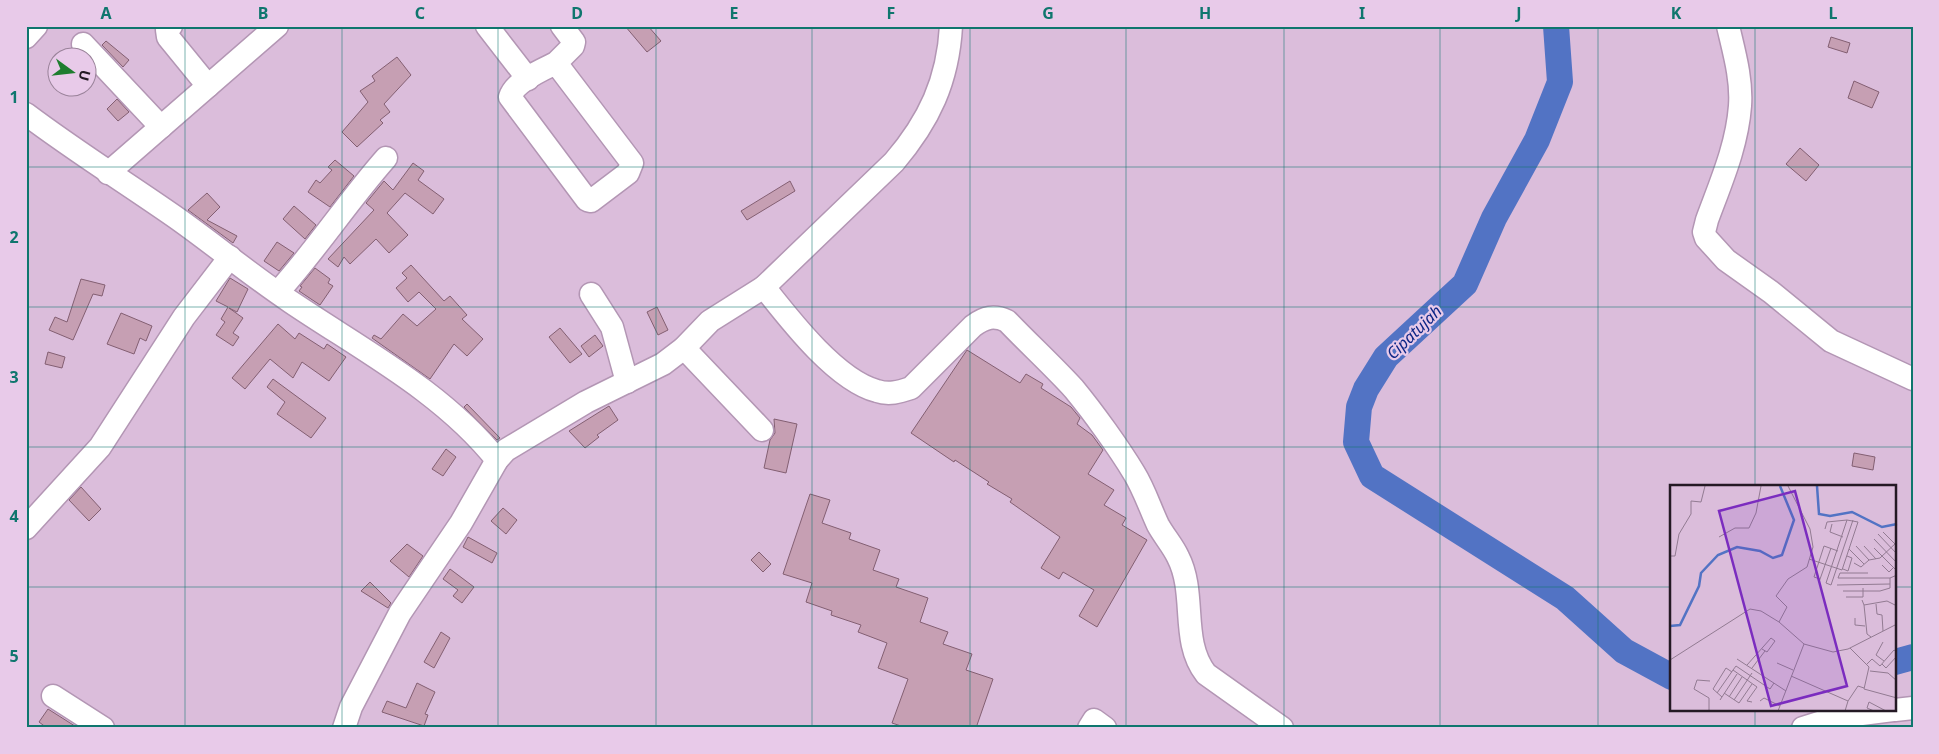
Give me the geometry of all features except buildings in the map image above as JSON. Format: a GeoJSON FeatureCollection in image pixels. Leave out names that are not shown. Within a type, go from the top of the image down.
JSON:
{"type":"FeatureCollection","features":[{"type":"Feature","properties":{"kind":"street"},"geometry":{"type":"LineString","coordinates":[[26,37],[36,26]]}},
{"type":"Feature","properties":{"kind":"street"},"geometry":{"type":"LineString","coordinates":[[171,26],[167,30],[168,37],[208,86]]}},
{"type":"Feature","properties":{"kind":"street"},"geometry":{"type":"LineString","coordinates":[[108,173],[277,26]]}},
{"type":"Feature","properties":{"kind":"street"},"geometry":{"type":"LineString","coordinates":[[487,26],[528,79]]}},
{"type":"Feature","properties":{"kind":"street"},"geometry":{"type":"LineString","coordinates":[[556,63],[632,163],[628,173],[591,201],[587,200],[510,97],[511,93],[528,79],[556,63],[572,46],[574,42],[562,26]]}},
{"type":"Feature","properties":{"kind":"street"},"geometry":{"type":"LineString","coordinates":[[344,728],[351,707],[396,621],[461,522],[497,460],[506,450],[586,402],[663,364],[684,348],[710,321],[764,287],[894,162],[912,141],[926,121],[937,96],[946,65],[951,26]]}},
{"type":"Feature","properties":{"kind":"street"},"geometry":{"type":"LineString","coordinates":[[1728,26],[1737,66],[1740,105],[1734,149],[1707,220],[1704,232],[1706,238],[1726,260],[1771,292],[1832,341],[1913,379]]}},
{"type":"Feature","properties":{"kind":"street"},"geometry":{"type":"LineString","coordinates":[[83,44],[161,127]]}},
{"type":"Feature","properties":{"kind":"street"},"geometry":{"type":"LineString","coordinates":[[26,114],[278,292],[413,383],[481,440],[497,460]]}},
{"type":"Feature","properties":{"kind":"street"},"geometry":{"type":"LineString","coordinates":[[278,292],[304,264],[353,196],[386,158]]}},
{"type":"Feature","properties":{"kind":"street"},"geometry":{"type":"LineString","coordinates":[[26,528],[100,447],[184,318],[230,257]]}},
{"type":"Feature","properties":{"kind":"street"},"geometry":{"type":"LineString","coordinates":[[764,287],[803,335],[845,375],[878,392],[897,392],[911,388],[973,326],[984,318],[998,317],[1007,321],[1074,390],[1135,473],[1159,525],[1178,556],[1186,575],[1191,611],[1190,631],[1194,654],[1200,666],[1206,674],[1269,724]]}},
{"type":"Feature","properties":{"kind":"street"},"geometry":{"type":"LineString","coordinates":[[591,294],[612,326],[627,382]]}},
{"type":"Feature","properties":{"kind":"street"},"geometry":{"type":"LineString","coordinates":[[684,348],[762,430]]}},
{"type":"Feature","properties":{"kind":"street"},"geometry":{"type":"LineString","coordinates":[[52,696],[103,728]]}},
{"type":"Feature","properties":{"kind":"street"},"geometry":{"type":"LineString","coordinates":[[1896,710],[1913,708]]}},
{"type":"Feature","properties":{"kind":"street"},"geometry":{"type":"LineString","coordinates":[[1802,728],[1838,717],[1878,712]]}},
{"type":"Feature","properties":{"kind":"street"},"geometry":{"type":"LineString","coordinates":[[1089,728],[1094,720],[1105,728]]}},
{"type":"Feature","properties":{"kind":"waterway","name":"Cipatujah"},"geometry":{"type":"LineString","coordinates":[[1556,26],[1560,82],[1537,140],[1494,218],[1465,284],[1386,357],[1366,389],[1359,407],[1356,442],[1372,476],[1565,598],[1624,651],[1670,676]]}},
{"type":"Feature","properties":{"kind":"waterway","name":"Cipatujah"},"geometry":{"type":"LineString","coordinates":[[1896,662],[1913,657]]}}]}
